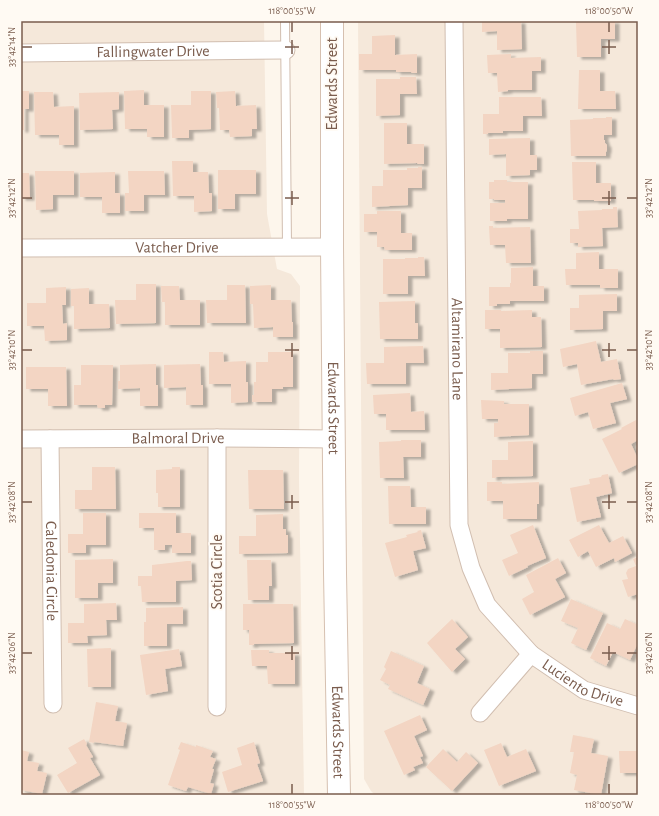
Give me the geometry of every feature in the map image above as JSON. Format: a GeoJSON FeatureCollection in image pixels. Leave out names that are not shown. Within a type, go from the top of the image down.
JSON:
{"type":"FeatureCollection","features":[{"type":"Feature","properties":{"kind":"main road","name":"Edwards Street"},"geometry":{"type":"LineString","coordinates":[[332,21],[332,247],[339,795]]}},
{"type":"Feature","properties":{"kind":"street","name":"Altamirano Lane"},"geometry":{"type":"LineString","coordinates":[[454,21],[459,525],[471,568],[487,605],[531,654]]}},
{"type":"Feature","properties":{"kind":"street","name":"Fallingwater Drive"},"geometry":{"type":"LineString","coordinates":[[21,53],[286,50]]}},
{"type":"Feature","properties":{"kind":"street","name":"Vatcher Drive"},"geometry":{"type":"LineString","coordinates":[[21,248],[332,247]]}},
{"type":"Feature","properties":{"kind":"street","name":"Scotia Circle"},"geometry":{"type":"LineString","coordinates":[[216,707],[218,438]]}},
{"type":"Feature","properties":{"kind":"street","name":"Balmoral Drive"},"geometry":{"type":"LineString","coordinates":[[21,439],[334,439]]}},
{"type":"Feature","properties":{"kind":"street","name":"Caledonia Circle"},"geometry":{"type":"LineString","coordinates":[[50,439],[53,704]]}},
{"type":"Feature","properties":{"kind":"street","name":"Luciento Drive"},"geometry":{"type":"LineString","coordinates":[[531,654],[584,690],[638,706]]}},
{"type":"Feature","properties":{"kind":"street"},"geometry":{"type":"LineString","coordinates":[[480,713],[531,654]]}},
{"type":"Feature","properties":{"kind":"lane"},"geometry":{"type":"LineString","coordinates":[[285,21],[287,246]]}},
{"type":"Feature","properties":{"kind":"shaded area"},"geometry":{"type":"Polygon","coordinates":[[[21,21],[264,21],[267,214],[277,269],[291,274],[300,286],[299,479],[304,795],[21,795],[21,21]]]}},
{"type":"Feature","properties":{"kind":"shaded area"},"geometry":{"type":"Polygon","coordinates":[[[358,21],[638,21],[638,795],[375,795],[364,779],[358,21]]]}},
{"type":"Feature","properties":{"kind":"building"},"geometry":{"type":"Polygon","coordinates":[[[482,21],[521,21],[522,49],[497,50],[497,31],[482,32],[482,21]]]}},
{"type":"Feature","properties":{"kind":"building"},"geometry":{"type":"Polygon","coordinates":[[[615,21],[615,39],[601,39],[601,57],[577,57],[576,22],[615,21]]]}},
{"type":"Feature","properties":{"kind":"building"},"geometry":{"type":"Polygon","coordinates":[[[395,35],[395,55],[417,54],[417,73],[396,72],[396,70],[359,70],[359,54],[372,54],[372,36],[395,35]]]}},
{"type":"Feature","properties":{"kind":"building"},"geometry":{"type":"Polygon","coordinates":[[[511,54],[511,58],[541,57],[541,71],[532,71],[532,90],[508,90],[498,92],[497,73],[488,73],[487,55],[511,54]]]}},
{"type":"Feature","properties":{"kind":"building"},"geometry":{"type":"Polygon","coordinates":[[[579,70],[600,70],[600,91],[615,91],[616,109],[578,109],[579,70]]]}},
{"type":"Feature","properties":{"kind":"building"},"geometry":{"type":"Polygon","coordinates":[[[400,77],[416,77],[417,94],[400,94],[400,115],[376,116],[376,79],[400,79],[400,77]]]}},
{"type":"Feature","properties":{"kind":"building"},"geometry":{"type":"Polygon","coordinates":[[[144,90],[144,105],[164,105],[164,137],[147,137],[147,129],[125,129],[124,91],[144,90]]]}},
{"type":"Feature","properties":{"kind":"building"},"geometry":{"type":"Polygon","coordinates":[[[21,91],[29,91],[29,109],[24,109],[24,130],[21,130],[21,91]]]}},
{"type":"Feature","properties":{"kind":"building"},"geometry":{"type":"Polygon","coordinates":[[[191,91],[211,91],[211,129],[189,130],[189,138],[172,138],[171,105],[191,105],[191,91]]]}},
{"type":"Feature","properties":{"kind":"building"},"geometry":{"type":"Polygon","coordinates":[[[235,91],[236,106],[256,105],[257,129],[252,129],[252,136],[230,137],[229,130],[220,130],[219,108],[217,108],[216,92],[235,91]]]}},
{"type":"Feature","properties":{"kind":"building"},"geometry":{"type":"Polygon","coordinates":[[[34,92],[53,92],[54,107],[74,106],[74,145],[59,145],[59,135],[35,135],[34,92]]]}},
{"type":"Feature","properties":{"kind":"building"},"geometry":{"type":"Polygon","coordinates":[[[119,92],[119,109],[112,110],[113,129],[80,130],[79,93],[119,92]]]}},
{"type":"Feature","properties":{"kind":"building"},"geometry":{"type":"Polygon","coordinates":[[[499,97],[541,97],[542,116],[523,116],[523,131],[503,131],[503,133],[483,134],[483,114],[499,114],[499,97]]]}},
{"type":"Feature","properties":{"kind":"building"},"geometry":{"type":"Polygon","coordinates":[[[612,117],[612,135],[604,135],[604,140],[607,145],[606,156],[571,156],[570,120],[612,117]]]}},
{"type":"Feature","properties":{"kind":"building"},"geometry":{"type":"Polygon","coordinates":[[[384,123],[407,123],[407,144],[424,144],[424,164],[384,164],[384,123]]]}},
{"type":"Feature","properties":{"kind":"building"},"geometry":{"type":"Polygon","coordinates":[[[530,138],[530,155],[537,155],[537,170],[530,170],[530,175],[506,176],[506,154],[489,155],[489,139],[530,138]]]}},
{"type":"Feature","properties":{"kind":"building"},"geometry":{"type":"Polygon","coordinates":[[[172,161],[193,161],[193,172],[208,172],[209,193],[212,193],[212,211],[194,212],[194,196],[173,196],[172,161]]]}},
{"type":"Feature","properties":{"kind":"building"},"geometry":{"type":"Polygon","coordinates":[[[572,162],[596,162],[596,183],[611,183],[611,201],[573,200],[572,162]]]}},
{"type":"Feature","properties":{"kind":"building"},"geometry":{"type":"Polygon","coordinates":[[[422,167],[422,188],[408,188],[408,205],[372,207],[372,186],[383,186],[383,170],[407,170],[407,168],[422,167]]]}},
{"type":"Feature","properties":{"kind":"building"},"geometry":{"type":"Polygon","coordinates":[[[218,170],[256,170],[256,194],[235,194],[235,209],[218,209],[218,170]]]}},
{"type":"Feature","properties":{"kind":"building"},"geometry":{"type":"Polygon","coordinates":[[[35,171],[74,171],[74,195],[53,195],[53,209],[36,210],[35,171]]]}},
{"type":"Feature","properties":{"kind":"building"},"geometry":{"type":"Polygon","coordinates":[[[128,171],[164,171],[165,195],[144,195],[144,211],[125,211],[125,193],[129,193],[128,171]]]}},
{"type":"Feature","properties":{"kind":"building"},"geometry":{"type":"Polygon","coordinates":[[[115,172],[115,193],[120,193],[120,213],[102,213],[102,197],[80,197],[80,173],[115,172]]]}},
{"type":"Feature","properties":{"kind":"building"},"geometry":{"type":"Polygon","coordinates":[[[21,173],[29,173],[30,198],[21,198],[21,173]]]}},
{"type":"Feature","properties":{"kind":"building"},"geometry":{"type":"Polygon","coordinates":[[[494,180],[507,180],[507,182],[528,182],[528,219],[490,221],[490,203],[505,203],[505,200],[489,199],[489,182],[494,182],[494,180]]]}},
{"type":"Feature","properties":{"kind":"building"},"geometry":{"type":"Polygon","coordinates":[[[613,207],[617,207],[618,227],[602,228],[603,246],[578,247],[578,243],[570,243],[570,229],[579,229],[578,211],[613,209],[613,207]]]}},
{"type":"Feature","properties":{"kind":"building"},"geometry":{"type":"Polygon","coordinates":[[[377,211],[401,211],[401,233],[412,233],[412,250],[385,250],[384,247],[377,247],[377,232],[364,232],[364,214],[377,214],[377,211]]]}},
{"type":"Feature","properties":{"kind":"building"},"geometry":{"type":"Polygon","coordinates":[[[489,226],[493,226],[493,228],[530,227],[531,263],[506,263],[505,245],[490,245],[489,226]]]}},
{"type":"Feature","properties":{"kind":"building"},"geometry":{"type":"Polygon","coordinates":[[[599,252],[599,269],[618,269],[618,288],[600,288],[600,285],[566,285],[565,269],[576,269],[576,253],[599,252]]]}},
{"type":"Feature","properties":{"kind":"building"},"geometry":{"type":"Polygon","coordinates":[[[424,257],[425,276],[408,276],[408,294],[383,294],[383,259],[405,259],[424,257]]]}},
{"type":"Feature","properties":{"kind":"building"},"geometry":{"type":"Polygon","coordinates":[[[533,267],[533,286],[544,286],[544,301],[510,301],[510,304],[497,304],[497,306],[489,306],[489,287],[510,287],[511,268],[533,267]]]}},
{"type":"Feature","properties":{"kind":"building"},"geometry":{"type":"Polygon","coordinates":[[[136,284],[156,284],[156,323],[116,324],[115,300],[136,300],[136,284]]]}},
{"type":"Feature","properties":{"kind":"building"},"geometry":{"type":"Polygon","coordinates":[[[227,285],[245,285],[246,323],[207,323],[206,300],[227,300],[227,285]]]}},
{"type":"Feature","properties":{"kind":"building"},"geometry":{"type":"Polygon","coordinates":[[[271,285],[271,300],[291,300],[293,337],[273,337],[273,327],[254,328],[253,304],[250,304],[250,286],[271,285]]]}},
{"type":"Feature","properties":{"kind":"building"},"geometry":{"type":"Polygon","coordinates":[[[161,286],[179,286],[180,300],[200,300],[200,325],[165,325],[165,302],[162,302],[161,286]]]}},
{"type":"Feature","properties":{"kind":"building"},"geometry":{"type":"Polygon","coordinates":[[[66,287],[66,305],[62,305],[63,324],[67,323],[67,340],[45,341],[44,326],[27,326],[27,303],[46,303],[46,288],[66,287]]]}},
{"type":"Feature","properties":{"kind":"building"},"geometry":{"type":"Polygon","coordinates":[[[89,288],[89,304],[109,304],[110,328],[74,329],[74,306],[71,306],[71,289],[89,288]]]}},
{"type":"Feature","properties":{"kind":"building"},"geometry":{"type":"Polygon","coordinates":[[[617,294],[617,311],[603,311],[603,329],[570,330],[570,308],[579,308],[579,295],[617,294]]]}},
{"type":"Feature","properties":{"kind":"building"},"geometry":{"type":"Polygon","coordinates":[[[415,301],[415,323],[418,323],[418,339],[380,339],[379,302],[415,301]]]}},
{"type":"Feature","properties":{"kind":"building"},"geometry":{"type":"Polygon","coordinates":[[[485,310],[532,310],[532,317],[541,317],[542,347],[500,348],[500,329],[485,329],[485,310]]]}},
{"type":"Feature","properties":{"kind":"building"},"geometry":{"type":"Polygon","coordinates":[[[596,341],[601,362],[617,359],[621,379],[581,385],[577,364],[563,367],[560,349],[596,341]]]}},
{"type":"Feature","properties":{"kind":"building"},"geometry":{"type":"Polygon","coordinates":[[[423,346],[424,363],[406,363],[406,384],[367,384],[366,363],[384,363],[384,347],[423,346]]]}},
{"type":"Feature","properties":{"kind":"building"},"geometry":{"type":"Polygon","coordinates":[[[530,351],[543,351],[543,374],[532,374],[532,388],[491,390],[491,373],[508,373],[508,353],[530,353],[530,351]]]}},
{"type":"Feature","properties":{"kind":"building"},"geometry":{"type":"Polygon","coordinates":[[[209,352],[223,352],[224,362],[246,361],[248,402],[231,403],[231,384],[209,384],[209,352]]]}},
{"type":"Feature","properties":{"kind":"building"},"geometry":{"type":"Polygon","coordinates":[[[268,352],[293,352],[293,387],[272,389],[272,402],[252,402],[252,395],[254,395],[254,382],[256,382],[256,362],[268,362],[268,352]]]}},
{"type":"Feature","properties":{"kind":"building"},"geometry":{"type":"Polygon","coordinates":[[[156,364],[158,406],[140,406],[140,388],[118,389],[118,381],[120,381],[120,365],[156,364]]]}},
{"type":"Feature","properties":{"kind":"building"},"geometry":{"type":"Polygon","coordinates":[[[200,364],[201,385],[203,385],[203,405],[186,405],[186,387],[164,388],[164,365],[200,364]]]}},
{"type":"Feature","properties":{"kind":"building"},"geometry":{"type":"Polygon","coordinates":[[[81,365],[113,365],[112,405],[105,405],[105,408],[98,408],[97,405],[74,405],[74,385],[81,385],[81,365]]]}},
{"type":"Feature","properties":{"kind":"building"},"geometry":{"type":"Polygon","coordinates":[[[26,367],[66,367],[67,406],[48,406],[48,389],[26,389],[26,367]]]}},
{"type":"Feature","properties":{"kind":"building"},"geometry":{"type":"Polygon","coordinates":[[[622,383],[627,399],[610,403],[616,423],[593,429],[588,412],[575,416],[570,398],[622,383]]]}},
{"type":"Feature","properties":{"kind":"building"},"geometry":{"type":"Polygon","coordinates":[[[410,393],[411,412],[424,411],[425,430],[386,430],[386,414],[374,414],[373,395],[410,393]]]}},
{"type":"Feature","properties":{"kind":"building"},"geometry":{"type":"Polygon","coordinates":[[[481,400],[504,401],[504,404],[529,404],[529,435],[494,437],[494,423],[498,423],[498,419],[482,419],[481,400]]]}},
{"type":"Feature","properties":{"kind":"building"},"geometry":{"type":"Polygon","coordinates":[[[636,420],[638,424],[638,440],[631,444],[638,459],[638,464],[619,473],[602,439],[636,420]]]}},
{"type":"Feature","properties":{"kind":"building"},"geometry":{"type":"Polygon","coordinates":[[[421,440],[421,457],[403,457],[404,478],[380,478],[379,442],[421,440]]]}},
{"type":"Feature","properties":{"kind":"building"},"geometry":{"type":"Polygon","coordinates":[[[533,441],[533,476],[492,478],[492,460],[508,460],[508,442],[533,441]]]}},
{"type":"Feature","properties":{"kind":"building"},"geometry":{"type":"Polygon","coordinates":[[[92,467],[115,467],[116,509],[75,509],[75,490],[92,490],[92,467]]]}},
{"type":"Feature","properties":{"kind":"building"},"geometry":{"type":"Polygon","coordinates":[[[172,467],[180,467],[180,507],[158,507],[158,493],[156,493],[156,470],[172,469],[172,467]]]}},
{"type":"Feature","properties":{"kind":"building"},"geometry":{"type":"Polygon","coordinates":[[[248,470],[283,470],[284,509],[249,509],[248,470]]]}},
{"type":"Feature","properties":{"kind":"building"},"geometry":{"type":"Polygon","coordinates":[[[608,474],[612,493],[596,497],[601,517],[577,522],[570,488],[590,484],[589,479],[608,474]]]}},
{"type":"Feature","properties":{"kind":"building"},"geometry":{"type":"Polygon","coordinates":[[[487,482],[502,482],[502,484],[539,482],[537,519],[503,519],[503,501],[487,501],[487,482]]]}},
{"type":"Feature","properties":{"kind":"building"},"geometry":{"type":"Polygon","coordinates":[[[388,486],[410,486],[411,507],[426,507],[426,524],[389,524],[388,486]]]}},
{"type":"Feature","properties":{"kind":"building"},"geometry":{"type":"Polygon","coordinates":[[[83,513],[106,513],[106,545],[86,545],[86,553],[68,553],[68,534],[83,534],[83,513]]]}},
{"type":"Feature","properties":{"kind":"building"},"geometry":{"type":"Polygon","coordinates":[[[139,513],[176,513],[176,533],[191,533],[191,553],[172,553],[172,545],[165,545],[165,550],[154,550],[154,528],[139,528],[139,513]]]}},
{"type":"Feature","properties":{"kind":"building"},"geometry":{"type":"Polygon","coordinates":[[[283,514],[283,529],[286,529],[286,535],[288,535],[288,553],[239,554],[239,536],[256,536],[256,515],[283,514]]]}},
{"type":"Feature","properties":{"kind":"building"},"geometry":{"type":"Polygon","coordinates":[[[533,525],[546,558],[509,576],[502,560],[518,553],[510,535],[533,525]]]}},
{"type":"Feature","properties":{"kind":"building"},"geometry":{"type":"Polygon","coordinates":[[[599,525],[609,543],[623,536],[632,553],[615,562],[614,558],[596,567],[588,551],[578,557],[569,540],[599,525]]]}},
{"type":"Feature","properties":{"kind":"building"},"geometry":{"type":"Polygon","coordinates":[[[421,530],[426,548],[413,551],[418,570],[395,577],[385,543],[407,537],[406,535],[421,530]]]}},
{"type":"Feature","properties":{"kind":"building"},"geometry":{"type":"Polygon","coordinates":[[[638,557],[638,594],[628,597],[622,580],[628,579],[626,573],[628,569],[636,566],[633,559],[638,557]]]}},
{"type":"Feature","properties":{"kind":"building"},"geometry":{"type":"Polygon","coordinates":[[[558,558],[566,573],[555,579],[565,597],[530,615],[522,599],[534,592],[526,575],[558,558]]]}},
{"type":"Feature","properties":{"kind":"building"},"geometry":{"type":"Polygon","coordinates":[[[113,559],[113,583],[98,583],[98,598],[75,598],[75,560],[113,559]]]}},
{"type":"Feature","properties":{"kind":"building"},"geometry":{"type":"Polygon","coordinates":[[[247,560],[271,560],[272,586],[269,586],[269,600],[248,600],[247,560]]]}},
{"type":"Feature","properties":{"kind":"building"},"geometry":{"type":"Polygon","coordinates":[[[191,561],[192,580],[176,581],[176,602],[142,602],[141,586],[138,586],[138,576],[152,576],[152,565],[191,561]]]}},
{"type":"Feature","properties":{"kind":"building"},"geometry":{"type":"Polygon","coordinates":[[[571,599],[603,613],[586,650],[571,643],[578,628],[561,621],[571,599]]]}},
{"type":"Feature","properties":{"kind":"building"},"geometry":{"type":"Polygon","coordinates":[[[116,603],[117,620],[106,620],[107,635],[87,636],[88,643],[68,643],[68,623],[84,623],[84,604],[116,603]]]}},
{"type":"Feature","properties":{"kind":"building"},"geometry":{"type":"Polygon","coordinates":[[[243,604],[293,604],[294,643],[249,645],[249,630],[243,630],[243,604]]]}},
{"type":"Feature","properties":{"kind":"building"},"geometry":{"type":"Polygon","coordinates":[[[183,607],[183,624],[167,624],[167,646],[144,646],[144,622],[146,622],[146,608],[183,607]]]}},
{"type":"Feature","properties":{"kind":"building"},"geometry":{"type":"Polygon","coordinates":[[[452,619],[468,637],[455,649],[465,659],[452,672],[427,643],[452,619]]]}},
{"type":"Feature","properties":{"kind":"building"},"geometry":{"type":"Polygon","coordinates":[[[625,619],[638,625],[638,643],[630,660],[613,652],[606,666],[590,658],[607,623],[620,629],[625,619]]]}},
{"type":"Feature","properties":{"kind":"building"},"geometry":{"type":"Polygon","coordinates":[[[111,648],[111,687],[88,687],[87,649],[111,648]]]}},
{"type":"Feature","properties":{"kind":"building"},"geometry":{"type":"Polygon","coordinates":[[[179,649],[182,666],[165,669],[168,691],[146,695],[140,655],[179,649]]]}},
{"type":"Feature","properties":{"kind":"building"},"geometry":{"type":"Polygon","coordinates":[[[251,650],[269,650],[269,653],[295,653],[295,684],[268,684],[267,666],[252,666],[251,650]]]}},
{"type":"Feature","properties":{"kind":"building"},"geometry":{"type":"Polygon","coordinates":[[[391,651],[424,666],[417,683],[430,689],[423,705],[388,689],[390,685],[380,680],[386,669],[384,667],[391,651]]]}},
{"type":"Feature","properties":{"kind":"building"},"geometry":{"type":"Polygon","coordinates":[[[96,702],[118,706],[115,721],[127,723],[123,746],[89,742],[96,702]]]}},
{"type":"Feature","properties":{"kind":"building"},"geometry":{"type":"Polygon","coordinates":[[[420,715],[427,730],[414,736],[423,756],[420,757],[423,763],[413,767],[415,770],[404,775],[384,731],[420,715]]]}},
{"type":"Feature","properties":{"kind":"building"},"geometry":{"type":"Polygon","coordinates":[[[573,735],[594,739],[591,753],[608,756],[601,795],[574,790],[577,775],[570,773],[574,752],[570,752],[573,735]]]}},
{"type":"Feature","properties":{"kind":"building"},"geometry":{"type":"Polygon","coordinates":[[[84,739],[93,757],[90,758],[100,775],[68,793],[57,775],[77,763],[68,748],[84,739]]]}},
{"type":"Feature","properties":{"kind":"building"},"geometry":{"type":"Polygon","coordinates":[[[181,742],[213,751],[210,757],[216,759],[212,769],[214,769],[210,783],[214,784],[211,794],[188,787],[186,791],[168,785],[180,750],[178,749],[181,742]]]}},
{"type":"Feature","properties":{"kind":"building"},"geometry":{"type":"Polygon","coordinates":[[[254,742],[260,763],[257,764],[263,781],[228,792],[222,772],[242,765],[237,748],[254,742]]]}},
{"type":"Feature","properties":{"kind":"building"},"geometry":{"type":"Polygon","coordinates":[[[501,743],[507,757],[526,749],[536,771],[499,786],[484,750],[501,743]]]}},
{"type":"Feature","properties":{"kind":"building"},"geometry":{"type":"Polygon","coordinates":[[[443,749],[457,762],[466,752],[478,763],[452,791],[426,767],[443,749]]]}},
{"type":"Feature","properties":{"kind":"building"},"geometry":{"type":"Polygon","coordinates":[[[21,750],[29,752],[27,761],[39,763],[37,771],[47,773],[42,794],[21,790],[21,750]]]}},
{"type":"Feature","properties":{"kind":"building"},"geometry":{"type":"Polygon","coordinates":[[[619,751],[638,751],[638,773],[620,773],[619,751]]]}}]}
